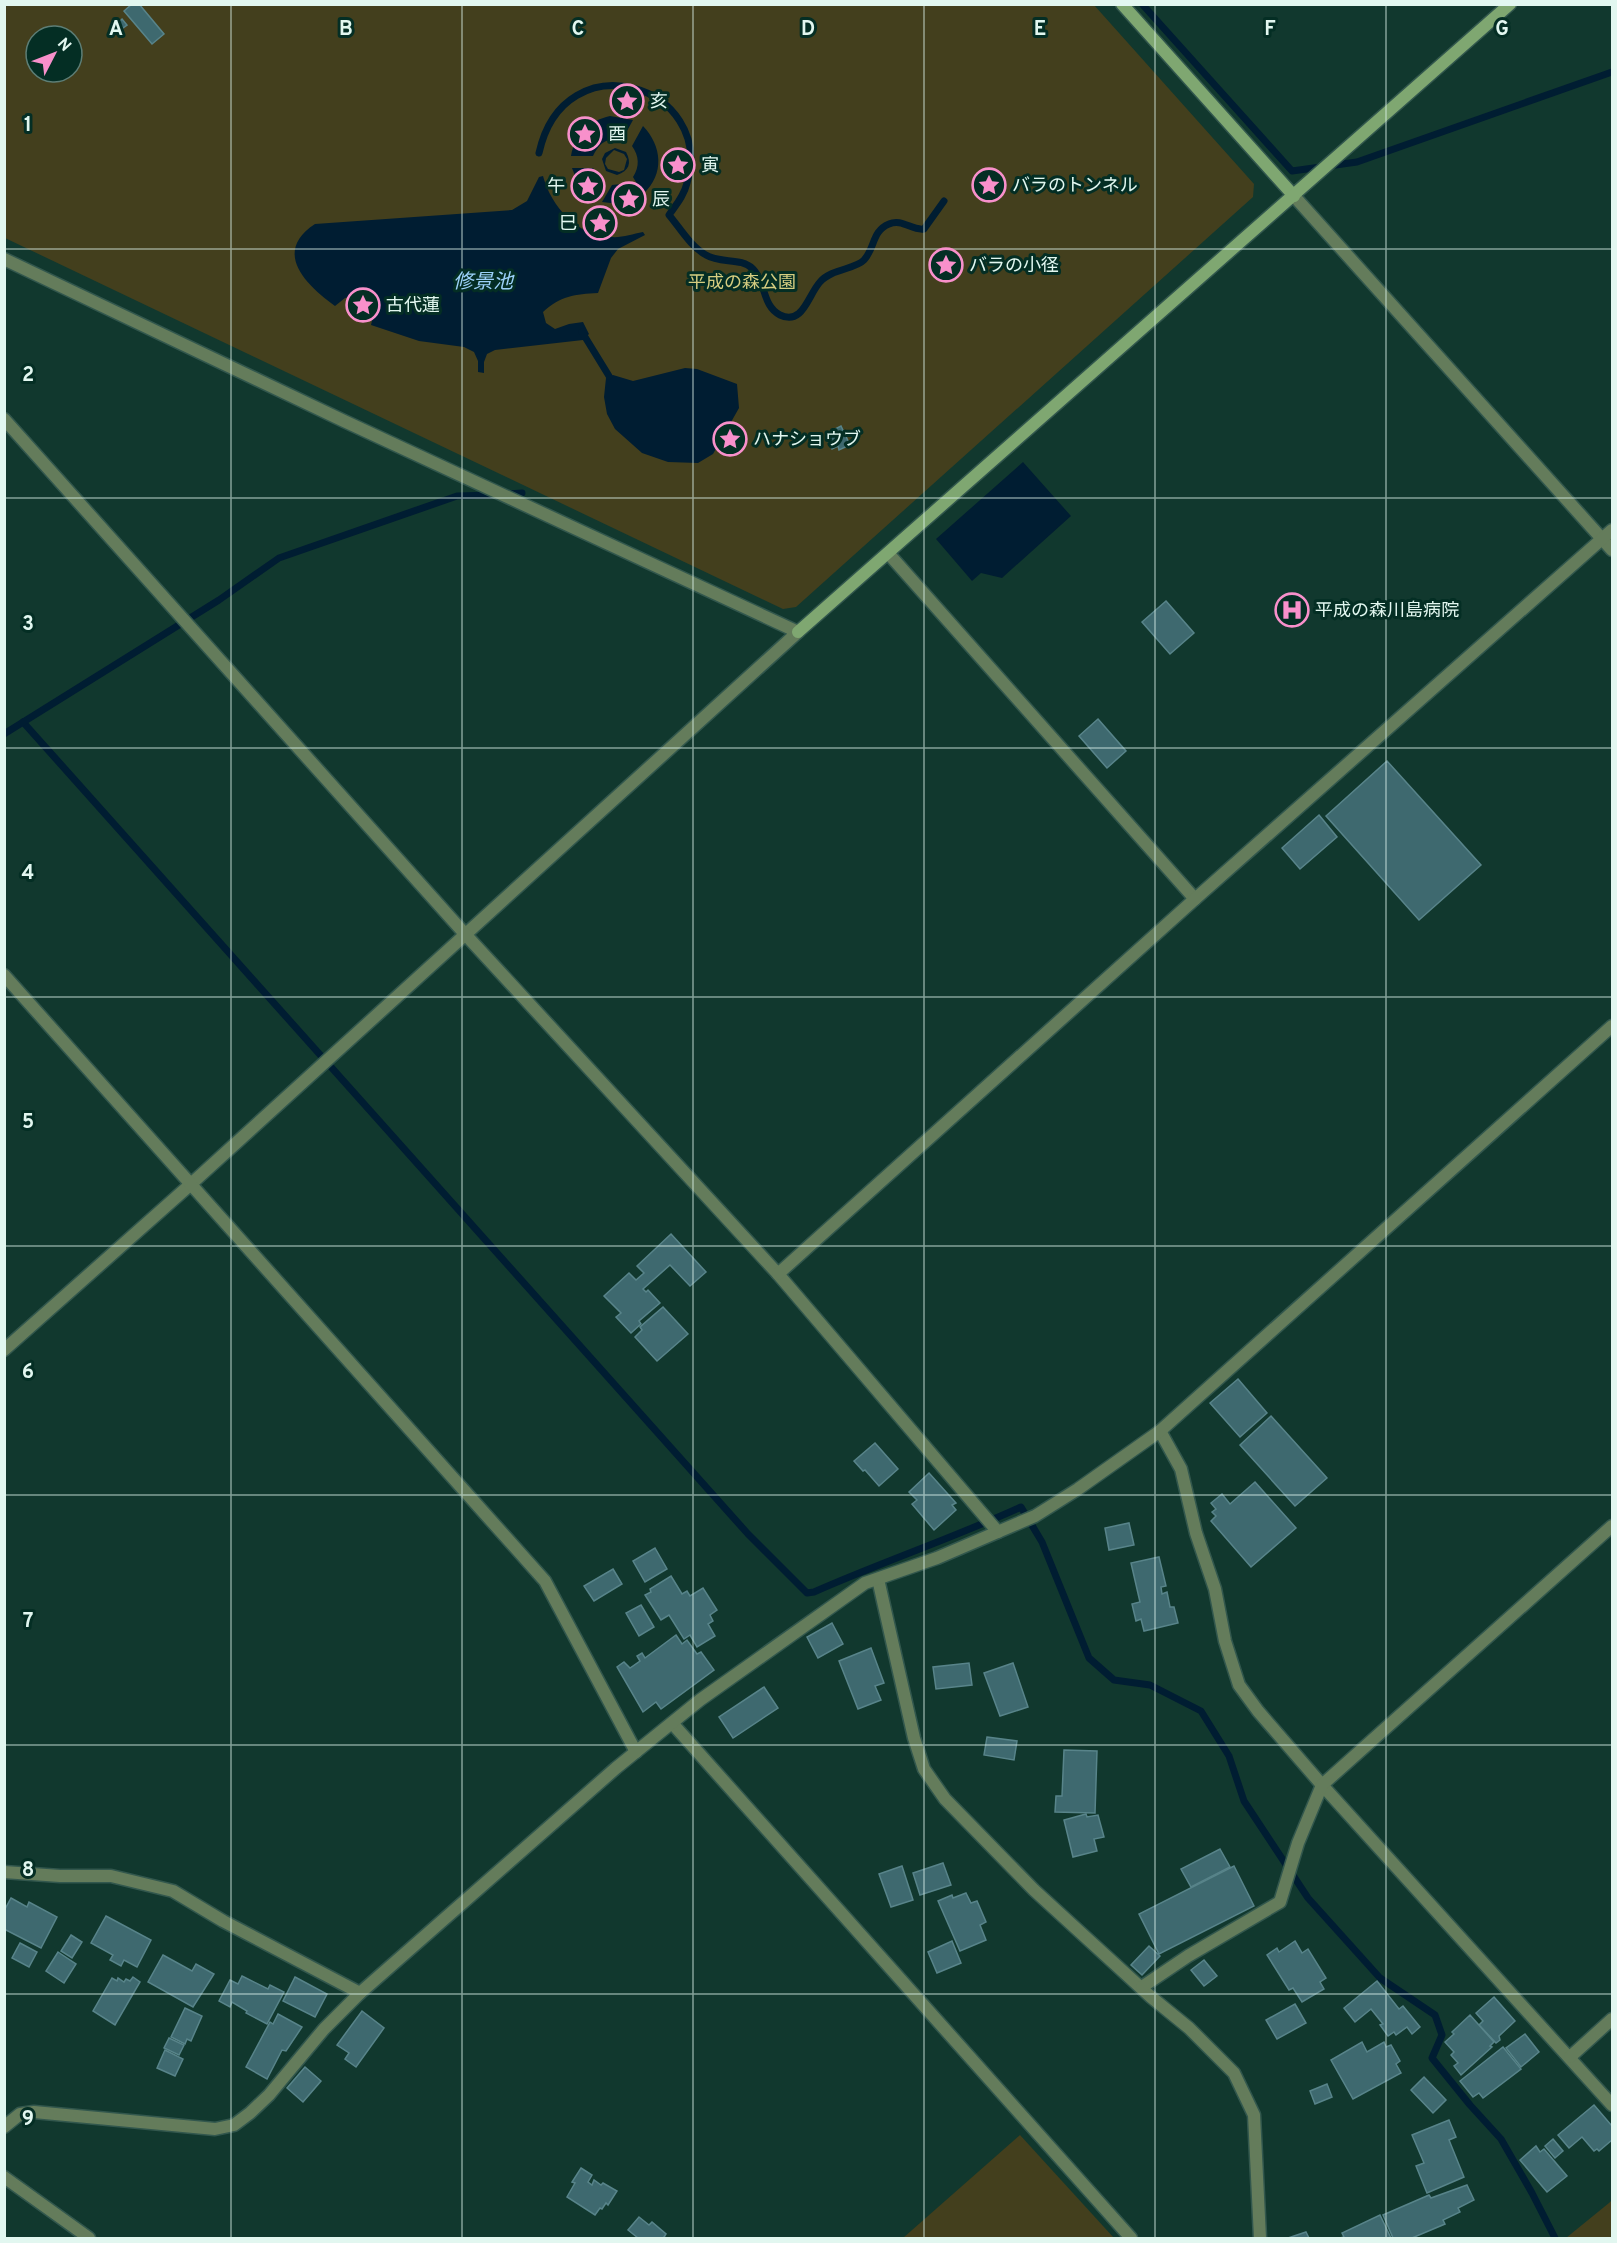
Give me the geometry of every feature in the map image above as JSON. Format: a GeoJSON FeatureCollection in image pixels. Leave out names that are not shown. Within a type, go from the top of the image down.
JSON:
{"type":"FeatureCollection","features":[{"type":"Feature","properties":{"kind":"street"},"geometry":{"type":"LineString","coordinates":[[1122,4],[1612,550]]}},
{"type":"Feature","properties":{"kind":"street"},"geometry":{"type":"LineString","coordinates":[[4,1350],[191,1184],[798,632],[1510,4]]}},
{"type":"Feature","properties":{"kind":"street"},"geometry":{"type":"LineString","coordinates":[[4,259],[355,426],[798,632]]}},
{"type":"Feature","properties":{"kind":"street"},"geometry":{"type":"LineString","coordinates":[[4,419],[465,934],[778,1274],[999,1532]]}},
{"type":"Feature","properties":{"kind":"street"},"geometry":{"type":"LineString","coordinates":[[778,1274],[1195,899],[1612,530]]}},
{"type":"Feature","properties":{"kind":"street"},"geometry":{"type":"LineString","coordinates":[[888,553],[1195,899]]}},
{"type":"Feature","properties":{"kind":"street"},"geometry":{"type":"LineString","coordinates":[[4,975],[545,1581],[636,1752]]}},
{"type":"Feature","properties":{"kind":"street"},"geometry":{"type":"LineString","coordinates":[[4,2127],[20,2114],[34,2112],[215,2129],[234,2125],[269,2095],[324,2029],[360,1992],[492,1875],[700,1700],[865,1583],[937,1558],[1035,1516],[1078,1489],[1160,1431],[1612,1026]]}},
{"type":"Feature","properties":{"kind":"street"},"geometry":{"type":"LineString","coordinates":[[1160,1431],[1182,1469],[1196,1533],[1215,1589],[1225,1641],[1239,1684],[1257,1711],[1612,2105]]}},
{"type":"Feature","properties":{"kind":"street"},"geometry":{"type":"LineString","coordinates":[[1142,1987],[1188,1956],[1280,1902],[1298,1843],[1322,1785],[1612,1526]]}},
{"type":"Feature","properties":{"kind":"street"},"geometry":{"type":"LineString","coordinates":[[878,1579],[914,1738],[924,1769],[945,1799],[1026,1882],[1189,2028],[1234,2073],[1254,2115],[1260,2238]]}},
{"type":"Feature","properties":{"kind":"street"},"geometry":{"type":"LineString","coordinates":[[672,1723],[1131,2238]]}},
{"type":"Feature","properties":{"kind":"street"},"geometry":{"type":"LineString","coordinates":[[4,1872],[60,1876],[111,1876],[173,1891],[223,1921],[360,1992]]}},
{"type":"Feature","properties":{"kind":"street"},"geometry":{"type":"LineString","coordinates":[[1570,2057],[1612,2019]]}},
{"type":"Feature","properties":{"kind":"street"},"geometry":{"type":"LineString","coordinates":[[4,2177],[89,2238]]}},
{"type":"Feature","properties":{"kind":"green space","name":"平成の森公園"},"geometry":{"type":"Polygon","coordinates":[[[4,5],[1094,5],[1254,184],[1253,197],[796,607],[783,609],[5,238],[4,5]]]}},
{"type":"Feature","properties":{"kind":"green space"},"geometry":{"type":"Polygon","coordinates":[[[1020,2135],[1114,2238],[903,2238],[1020,2135]]]}},
{"type":"Feature","properties":{"kind":"green space"},"geometry":{"type":"Polygon","coordinates":[[[1612,2200],[1612,2238],[1566,2238],[1609,2203],[1612,2200]]]}},
{"type":"Feature","properties":{"kind":"water"},"geometry":{"type":"Polygon","coordinates":[[[610,116],[633,120],[622,140],[608,140],[598,147],[593,156],[571,156],[576,141],[584,129],[610,116]]]}},
{"type":"Feature","properties":{"kind":"water"},"geometry":{"type":"Polygon","coordinates":[[[643,126],[654,142],[658,169],[655,178],[643,194],[633,177],[638,161],[632,146],[643,126]]]}},
{"type":"Feature","properties":{"kind":"water"},"geometry":{"type":"Polygon","coordinates":[[[615,148],[626,152],[629,160],[627,169],[617,175],[606,171],[602,159],[605,153],[615,148]],[[614,150],[606,158],[605,164],[608,169],[619,172],[624,170],[627,159],[624,154],[614,150]]]}},
{"type":"Feature","properties":{"kind":"water"},"geometry":{"type":"Polygon","coordinates":[[[572,168],[593,168],[599,178],[587,194],[579,186],[572,168]]]}},
{"type":"Feature","properties":{"kind":"water","name":"修景池"},"geometry":{"type":"Polygon","coordinates":[[[543,176],[559,208],[567,217],[587,231],[611,237],[643,232],[645,235],[618,249],[611,258],[598,293],[568,297],[556,302],[543,312],[546,323],[555,329],[583,322],[589,334],[583,340],[495,350],[487,354],[484,373],[478,372],[478,361],[474,352],[464,347],[419,341],[371,325],[374,312],[362,294],[345,298],[335,306],[314,288],[298,268],[295,257],[296,246],[302,235],[315,224],[512,210],[527,201],[539,177],[543,176]]]}},
{"type":"Feature","properties":{"kind":"water"},"geometry":{"type":"Polygon","coordinates":[[[621,184],[633,200],[619,204],[602,202],[612,185],[621,184]]]}},
{"type":"Feature","properties":{"kind":"water"},"geometry":{"type":"Polygon","coordinates":[[[685,368],[697,369],[737,384],[739,408],[713,454],[698,463],[668,462],[642,453],[615,429],[607,414],[604,397],[606,378],[613,375],[633,381],[685,368]]]}},
{"type":"Feature","properties":{"kind":"water"},"geometry":{"type":"Polygon","coordinates":[[[1023,462],[1071,516],[1002,578],[981,573],[972,581],[936,539],[1023,462]]]}},
{"type":"Feature","properties":{"kind":"building"},"geometry":{"type":"Polygon","coordinates":[[[132,4],[139,4],[164,34],[152,44],[124,11],[132,4]]]}},
{"type":"Feature","properties":{"kind":"building"},"geometry":{"type":"Polygon","coordinates":[[[122,19],[127,25],[123,28],[118,23],[122,19]]]}},
{"type":"Feature","properties":{"kind":"building"},"geometry":{"type":"Polygon","coordinates":[[[841,426],[850,445],[839,450],[838,446],[832,449],[827,439],[833,436],[831,431],[841,426]]]}},
{"type":"Feature","properties":{"kind":"building"},"geometry":{"type":"Polygon","coordinates":[[[1166,601],[1194,633],[1170,654],[1142,622],[1166,601]]]}},
{"type":"Feature","properties":{"kind":"building"},"geometry":{"type":"Polygon","coordinates":[[[1098,719],[1126,751],[1107,768],[1079,736],[1098,719]]]}},
{"type":"Feature","properties":{"kind":"building"},"geometry":{"type":"Polygon","coordinates":[[[1387,761],[1481,865],[1419,920],[1326,816],[1387,761]]]}},
{"type":"Feature","properties":{"kind":"building"},"geometry":{"type":"Polygon","coordinates":[[[1319,815],[1337,837],[1300,869],[1282,848],[1319,815]]]}},
{"type":"Feature","properties":{"kind":"building"},"geometry":{"type":"Polygon","coordinates":[[[671,1234],[706,1272],[690,1286],[670,1265],[643,1289],[646,1292],[648,1290],[660,1303],[639,1321],[641,1324],[631,1333],[616,1317],[621,1313],[604,1296],[629,1273],[636,1280],[644,1273],[637,1266],[671,1234]]]}},
{"type":"Feature","properties":{"kind":"building"},"geometry":{"type":"Polygon","coordinates":[[[663,1307],[688,1334],[657,1361],[635,1337],[642,1330],[640,1327],[663,1307]]]}},
{"type":"Feature","properties":{"kind":"building"},"geometry":{"type":"Polygon","coordinates":[[[1238,1379],[1267,1413],[1240,1437],[1210,1403],[1238,1379]]]}},
{"type":"Feature","properties":{"kind":"building"},"geometry":{"type":"Polygon","coordinates":[[[1271,1416],[1327,1478],[1295,1506],[1240,1445],[1271,1416]]]}},
{"type":"Feature","properties":{"kind":"building"},"geometry":{"type":"Polygon","coordinates":[[[875,1443],[898,1469],[879,1486],[854,1461],[875,1443]]]}},
{"type":"Feature","properties":{"kind":"building"},"geometry":{"type":"Polygon","coordinates":[[[929,1473],[956,1503],[952,1505],[956,1510],[934,1530],[912,1504],[917,1500],[909,1492],[929,1473]]]}},
{"type":"Feature","properties":{"kind":"building"},"geometry":{"type":"Polygon","coordinates":[[[1255,1482],[1296,1528],[1251,1567],[1211,1521],[1216,1516],[1212,1512],[1216,1509],[1211,1503],[1222,1494],[1230,1504],[1255,1482]]]}},
{"type":"Feature","properties":{"kind":"building"},"geometry":{"type":"Polygon","coordinates":[[[1129,1523],[1134,1545],[1109,1550],[1105,1528],[1129,1523]]]}},
{"type":"Feature","properties":{"kind":"building"},"geometry":{"type":"Polygon","coordinates":[[[655,1548],[667,1569],[645,1582],[633,1561],[655,1548]]]}},
{"type":"Feature","properties":{"kind":"building"},"geometry":{"type":"Polygon","coordinates":[[[1159,1557],[1166,1586],[1161,1587],[1162,1594],[1167,1592],[1170,1607],[1174,1607],[1178,1623],[1144,1631],[1141,1619],[1136,1621],[1132,1604],[1140,1602],[1131,1563],[1159,1557]]]}},
{"type":"Feature","properties":{"kind":"building"},"geometry":{"type":"Polygon","coordinates":[[[613,1569],[622,1584],[594,1601],[584,1586],[613,1569]]]}},
{"type":"Feature","properties":{"kind":"building"},"geometry":{"type":"Polygon","coordinates":[[[671,1576],[682,1594],[687,1591],[690,1596],[703,1588],[717,1610],[710,1615],[713,1621],[708,1624],[715,1636],[697,1647],[690,1635],[684,1639],[669,1615],[661,1620],[645,1595],[651,1592],[650,1589],[671,1576]]]}},
{"type":"Feature","properties":{"kind":"building"},"geometry":{"type":"Polygon","coordinates":[[[641,1605],[654,1627],[639,1636],[626,1613],[641,1605]]]}},
{"type":"Feature","properties":{"kind":"building"},"geometry":{"type":"Polygon","coordinates":[[[832,1623],[843,1644],[818,1658],[807,1637],[832,1623]]]}},
{"type":"Feature","properties":{"kind":"building"},"geometry":{"type":"Polygon","coordinates":[[[676,1635],[682,1644],[687,1640],[697,1654],[701,1652],[714,1670],[661,1709],[656,1702],[643,1712],[617,1667],[624,1662],[630,1668],[640,1661],[637,1656],[642,1653],[645,1658],[676,1635]]]}},
{"type":"Feature","properties":{"kind":"building"},"geometry":{"type":"Polygon","coordinates":[[[871,1648],[884,1683],[875,1686],[881,1700],[858,1709],[839,1661],[871,1648]]]}},
{"type":"Feature","properties":{"kind":"building"},"geometry":{"type":"Polygon","coordinates":[[[969,1663],[972,1685],[936,1689],[933,1667],[969,1663]]]}},
{"type":"Feature","properties":{"kind":"building"},"geometry":{"type":"Polygon","coordinates":[[[1013,1663],[1028,1707],[1000,1716],[984,1673],[1013,1663]]]}},
{"type":"Feature","properties":{"kind":"building"},"geometry":{"type":"Polygon","coordinates":[[[764,1687],[778,1708],[733,1738],[719,1717],[764,1687]]]}},
{"type":"Feature","properties":{"kind":"building"},"geometry":{"type":"Polygon","coordinates":[[[987,1737],[1017,1741],[1014,1760],[984,1755],[987,1737]]]}},
{"type":"Feature","properties":{"kind":"building"},"geometry":{"type":"Polygon","coordinates":[[[1064,1750],[1097,1751],[1095,1813],[1055,1812],[1056,1796],[1062,1796],[1064,1750]]]}},
{"type":"Feature","properties":{"kind":"building"},"geometry":{"type":"Polygon","coordinates":[[[1086,1814],[1087,1817],[1098,1815],[1104,1837],[1094,1839],[1097,1851],[1073,1857],[1064,1820],[1086,1814]]]}},
{"type":"Feature","properties":{"kind":"building"},"geometry":{"type":"Polygon","coordinates":[[[1220,1849],[1230,1867],[1191,1887],[1181,1869],[1220,1849]]]}},
{"type":"Feature","properties":{"kind":"building"},"geometry":{"type":"Polygon","coordinates":[[[943,1863],[951,1885],[920,1895],[913,1873],[943,1863]]]}},
{"type":"Feature","properties":{"kind":"building"},"geometry":{"type":"Polygon","coordinates":[[[902,1866],[913,1900],[891,1907],[879,1874],[902,1866]]]}},
{"type":"Feature","properties":{"kind":"building"},"geometry":{"type":"Polygon","coordinates":[[[1234,1866],[1254,1906],[1159,1954],[1139,1914],[1234,1866]]]}},
{"type":"Feature","properties":{"kind":"building"},"geometry":{"type":"Polygon","coordinates":[[[966,1893],[971,1903],[977,1901],[986,1922],[980,1925],[986,1940],[960,1951],[938,1901],[952,1895],[953,1898],[966,1893]]]}},
{"type":"Feature","properties":{"kind":"building"},"geometry":{"type":"Polygon","coordinates":[[[11,1898],[27,1907],[29,1902],[57,1917],[41,1948],[4,1929],[4,1911],[11,1898]]]}},
{"type":"Feature","properties":{"kind":"building"},"geometry":{"type":"Polygon","coordinates":[[[106,1916],[151,1940],[137,1967],[124,1960],[121,1966],[110,1960],[113,1955],[91,1943],[106,1916]]]}},
{"type":"Feature","properties":{"kind":"building"},"geometry":{"type":"Polygon","coordinates":[[[71,1935],[82,1942],[72,1958],[61,1951],[71,1935]]]}},
{"type":"Feature","properties":{"kind":"building"},"geometry":{"type":"Polygon","coordinates":[[[952,1941],[961,1963],[937,1973],[928,1952],[952,1941]]]}},
{"type":"Feature","properties":{"kind":"building"},"geometry":{"type":"Polygon","coordinates":[[[1295,1941],[1302,1953],[1308,1949],[1326,1978],[1320,1982],[1324,1989],[1302,2002],[1293,1988],[1289,1990],[1267,1955],[1277,1948],[1279,1952],[1295,1941]]]}},
{"type":"Feature","properties":{"kind":"building"},"geometry":{"type":"Polygon","coordinates":[[[20,1943],[37,1952],[29,1967],[12,1958],[20,1943]]]}},
{"type":"Feature","properties":{"kind":"building"},"geometry":{"type":"Polygon","coordinates":[[[1149,1946],[1160,1956],[1142,1975],[1131,1965],[1149,1946]]]}},
{"type":"Feature","properties":{"kind":"building"},"geometry":{"type":"Polygon","coordinates":[[[58,1952],[76,1964],[64,1983],[46,1971],[58,1952]]]}},
{"type":"Feature","properties":{"kind":"building"},"geometry":{"type":"Polygon","coordinates":[[[163,1955],[192,1971],[196,1964],[214,1974],[193,2007],[148,1982],[163,1955]]]}},
{"type":"Feature","properties":{"kind":"building"},"geometry":{"type":"Polygon","coordinates":[[[1204,1960],[1217,1976],[1204,1986],[1191,1970],[1204,1960]]]}},
{"type":"Feature","properties":{"kind":"building"},"geometry":{"type":"Polygon","coordinates":[[[242,1976],[268,1989],[270,1985],[284,1992],[267,2024],[246,2013],[247,2011],[232,2002],[230,2007],[219,2001],[230,1980],[238,1984],[242,1976]]]}},
{"type":"Feature","properties":{"kind":"building"},"geometry":{"type":"Polygon","coordinates":[[[133,1977],[140,1982],[115,2025],[93,2011],[112,1978],[117,1981],[118,1978],[124,1982],[126,1979],[130,1981],[133,1977]]]}},
{"type":"Feature","properties":{"kind":"building"},"geometry":{"type":"Polygon","coordinates":[[[295,1977],[327,1994],[315,2017],[283,2001],[295,1977]]]}},
{"type":"Feature","properties":{"kind":"building"},"geometry":{"type":"Polygon","coordinates":[[[1377,1981],[1399,2009],[1403,2006],[1420,2027],[1412,2034],[1407,2027],[1396,2035],[1394,2032],[1388,2036],[1380,2025],[1383,2024],[1371,2009],[1355,2022],[1344,2008],[1377,1981]]]}},
{"type":"Feature","properties":{"kind":"building"},"geometry":{"type":"Polygon","coordinates":[[[1494,1997],[1515,2021],[1499,2036],[1500,2040],[1496,2043],[1479,2025],[1483,2021],[1476,2013],[1494,1997]]]}},
{"type":"Feature","properties":{"kind":"building"},"geometry":{"type":"Polygon","coordinates":[[[1295,2004],[1306,2023],[1277,2039],[1266,2020],[1295,2004]]]}},
{"type":"Feature","properties":{"kind":"building"},"geometry":{"type":"Polygon","coordinates":[[[185,2008],[202,2016],[191,2041],[187,2039],[185,2044],[171,2037],[185,2008]]]}},
{"type":"Feature","properties":{"kind":"building"},"geometry":{"type":"Polygon","coordinates":[[[362,2011],[384,2028],[356,2067],[345,2059],[349,2053],[337,2045],[362,2011]]]}},
{"type":"Feature","properties":{"kind":"building"},"geometry":{"type":"Polygon","coordinates":[[[278,2014],[302,2027],[286,2051],[282,2050],[267,2079],[246,2067],[270,2022],[273,2024],[278,2014]]]}},
{"type":"Feature","properties":{"kind":"building"},"geometry":{"type":"Polygon","coordinates":[[[1470,2015],[1494,2042],[1490,2046],[1492,2047],[1461,2075],[1454,2066],[1458,2063],[1451,2055],[1454,2052],[1445,2042],[1470,2015]]]}},
{"type":"Feature","properties":{"kind":"building"},"geometry":{"type":"Polygon","coordinates":[[[1525,2034],[1539,2052],[1521,2067],[1506,2048],[1525,2034]]]}},
{"type":"Feature","properties":{"kind":"building"},"geometry":{"type":"Polygon","coordinates":[[[169,2038],[184,2045],[179,2055],[164,2048],[169,2038]]]}},
{"type":"Feature","properties":{"kind":"building"},"geometry":{"type":"Polygon","coordinates":[[[1362,2042],[1367,2052],[1384,2042],[1386,2047],[1391,2045],[1400,2061],[1396,2064],[1401,2073],[1353,2099],[1331,2060],[1362,2042]]]}},
{"type":"Feature","properties":{"kind":"building"},"geometry":{"type":"Polygon","coordinates":[[[1503,2047],[1521,2069],[1483,2098],[1479,2093],[1473,2097],[1460,2081],[1503,2047]]]}},
{"type":"Feature","properties":{"kind":"building"},"geometry":{"type":"Polygon","coordinates":[[[165,2050],[183,2059],[175,2076],[157,2068],[165,2050]]]}},
{"type":"Feature","properties":{"kind":"building"},"geometry":{"type":"Polygon","coordinates":[[[305,2067],[321,2081],[303,2102],[287,2088],[305,2067]]]}},
{"type":"Feature","properties":{"kind":"building"},"geometry":{"type":"Polygon","coordinates":[[[1424,2077],[1446,2100],[1433,2113],[1411,2090],[1424,2077]]]}},
{"type":"Feature","properties":{"kind":"building"},"geometry":{"type":"Polygon","coordinates":[[[1327,2084],[1332,2097],[1315,2104],[1310,2091],[1327,2084]]]}},
{"type":"Feature","properties":{"kind":"building"},"geometry":{"type":"Polygon","coordinates":[[[1594,2105],[1612,2126],[1612,2140],[1599,2151],[1597,2149],[1594,2151],[1582,2137],[1569,2148],[1558,2135],[1594,2105]]]}},
{"type":"Feature","properties":{"kind":"building"},"geometry":{"type":"Polygon","coordinates":[[[1449,2120],[1456,2137],[1449,2140],[1464,2177],[1427,2193],[1416,2166],[1424,2163],[1412,2135],[1449,2120]]]}},
{"type":"Feature","properties":{"kind":"building"},"geometry":{"type":"Polygon","coordinates":[[[1553,2139],[1563,2151],[1555,2158],[1545,2146],[1553,2139]]]}},
{"type":"Feature","properties":{"kind":"building"},"geometry":{"type":"Polygon","coordinates":[[[1536,2146],[1540,2152],[1544,2149],[1567,2176],[1547,2192],[1520,2160],[1536,2146]]]}},
{"type":"Feature","properties":{"kind":"building"},"geometry":{"type":"Polygon","coordinates":[[[581,2168],[592,2175],[588,2182],[592,2185],[594,2180],[617,2191],[608,2205],[606,2203],[595,2215],[567,2197],[575,2183],[572,2182],[581,2168]]]}},
{"type":"Feature","properties":{"kind":"building"},"geometry":{"type":"Polygon","coordinates":[[[1467,2185],[1474,2200],[1458,2208],[1460,2212],[1443,2220],[1445,2224],[1412,2238],[1393,2238],[1383,2215],[1429,2195],[1431,2198],[1467,2185]]]}},
{"type":"Feature","properties":{"kind":"building"},"geometry":{"type":"Polygon","coordinates":[[[1380,2215],[1391,2238],[1340,2238],[1344,2237],[1342,2233],[1380,2215]]]}},
{"type":"Feature","properties":{"kind":"building"},"geometry":{"type":"Polygon","coordinates":[[[639,2217],[649,2225],[652,2222],[666,2234],[664,2237],[666,2238],[638,2238],[628,2230],[639,2217]]]}},
{"type":"Feature","properties":{"kind":"building"},"geometry":{"type":"Polygon","coordinates":[[[1306,2232],[1309,2238],[1288,2238],[1306,2232]]]}},
{"type":"Feature","properties":{"kind":"waterway"},"geometry":{"type":"LineString","coordinates":[[1142,4],[1292,171],[1357,162],[1612,72]]}},
{"type":"Feature","properties":{"kind":"waterway"},"geometry":{"type":"LineString","coordinates":[[539,153],[554,117],[577,95],[604,86],[633,88],[660,100],[680,121],[690,149],[686,188],[669,215],[701,252],[712,258],[743,263],[753,269],[770,306],[780,315],[788,317],[800,313],[825,278],[864,260],[883,227],[903,223],[924,229],[944,201]]}},
{"type":"Feature","properties":{"kind":"waterway"},"geometry":{"type":"LineString","coordinates":[[582,332],[609,376]]}},
{"type":"Feature","properties":{"kind":"waterway"},"geometry":{"type":"LineString","coordinates":[[507,494],[522,493]]}},
{"type":"Feature","properties":{"kind":"waterway"},"geometry":{"type":"LineString","coordinates":[[4,734],[219,600],[279,558],[457,496],[496,495]]}},
{"type":"Feature","properties":{"kind":"waterway"},"geometry":{"type":"LineString","coordinates":[[23,722],[748,1534],[807,1593],[1021,1507],[1042,1542],[1089,1658],[1114,1680],[1150,1685],[1201,1711],[1229,1756],[1244,1801],[1308,1898],[1380,1978],[1435,2015],[1442,2035],[1432,2058],[1501,2139],[1555,2238]]}},
{"type":"Feature","properties":{"kind":"place","name":"亥"},"geometry":{"type":"Point","coordinates":[627,101]}},
{"type":"Feature","properties":{"kind":"place","name":"酉"},"geometry":{"type":"Point","coordinates":[585,134]}},
{"type":"Feature","properties":{"kind":"place","name":"寅"},"geometry":{"type":"Point","coordinates":[678,165]}},
{"type":"Feature","properties":{"kind":"place","name":"バラのトンネル"},"geometry":{"type":"Point","coordinates":[989,185]}},
{"type":"Feature","properties":{"kind":"place","name":"午"},"geometry":{"type":"Point","coordinates":[588,186]}},
{"type":"Feature","properties":{"kind":"place","name":"辰"},"geometry":{"type":"Point","coordinates":[629,199]}},
{"type":"Feature","properties":{"kind":"place","name":"巳"},"geometry":{"type":"Point","coordinates":[600,223]}},
{"type":"Feature","properties":{"kind":"place","name":"バラの小径"},"geometry":{"type":"Point","coordinates":[946,265]}},
{"type":"Feature","properties":{"kind":"place","name":"古代蓮"},"geometry":{"type":"Point","coordinates":[363,305]}},
{"type":"Feature","properties":{"kind":"place","name":"ハナショウブ"},"geometry":{"type":"Point","coordinates":[730,439]}},
{"type":"Feature","properties":{"kind":"place","name":"平成の森川島病院"},"geometry":{"type":"Point","coordinates":[1292,610]}}]}
